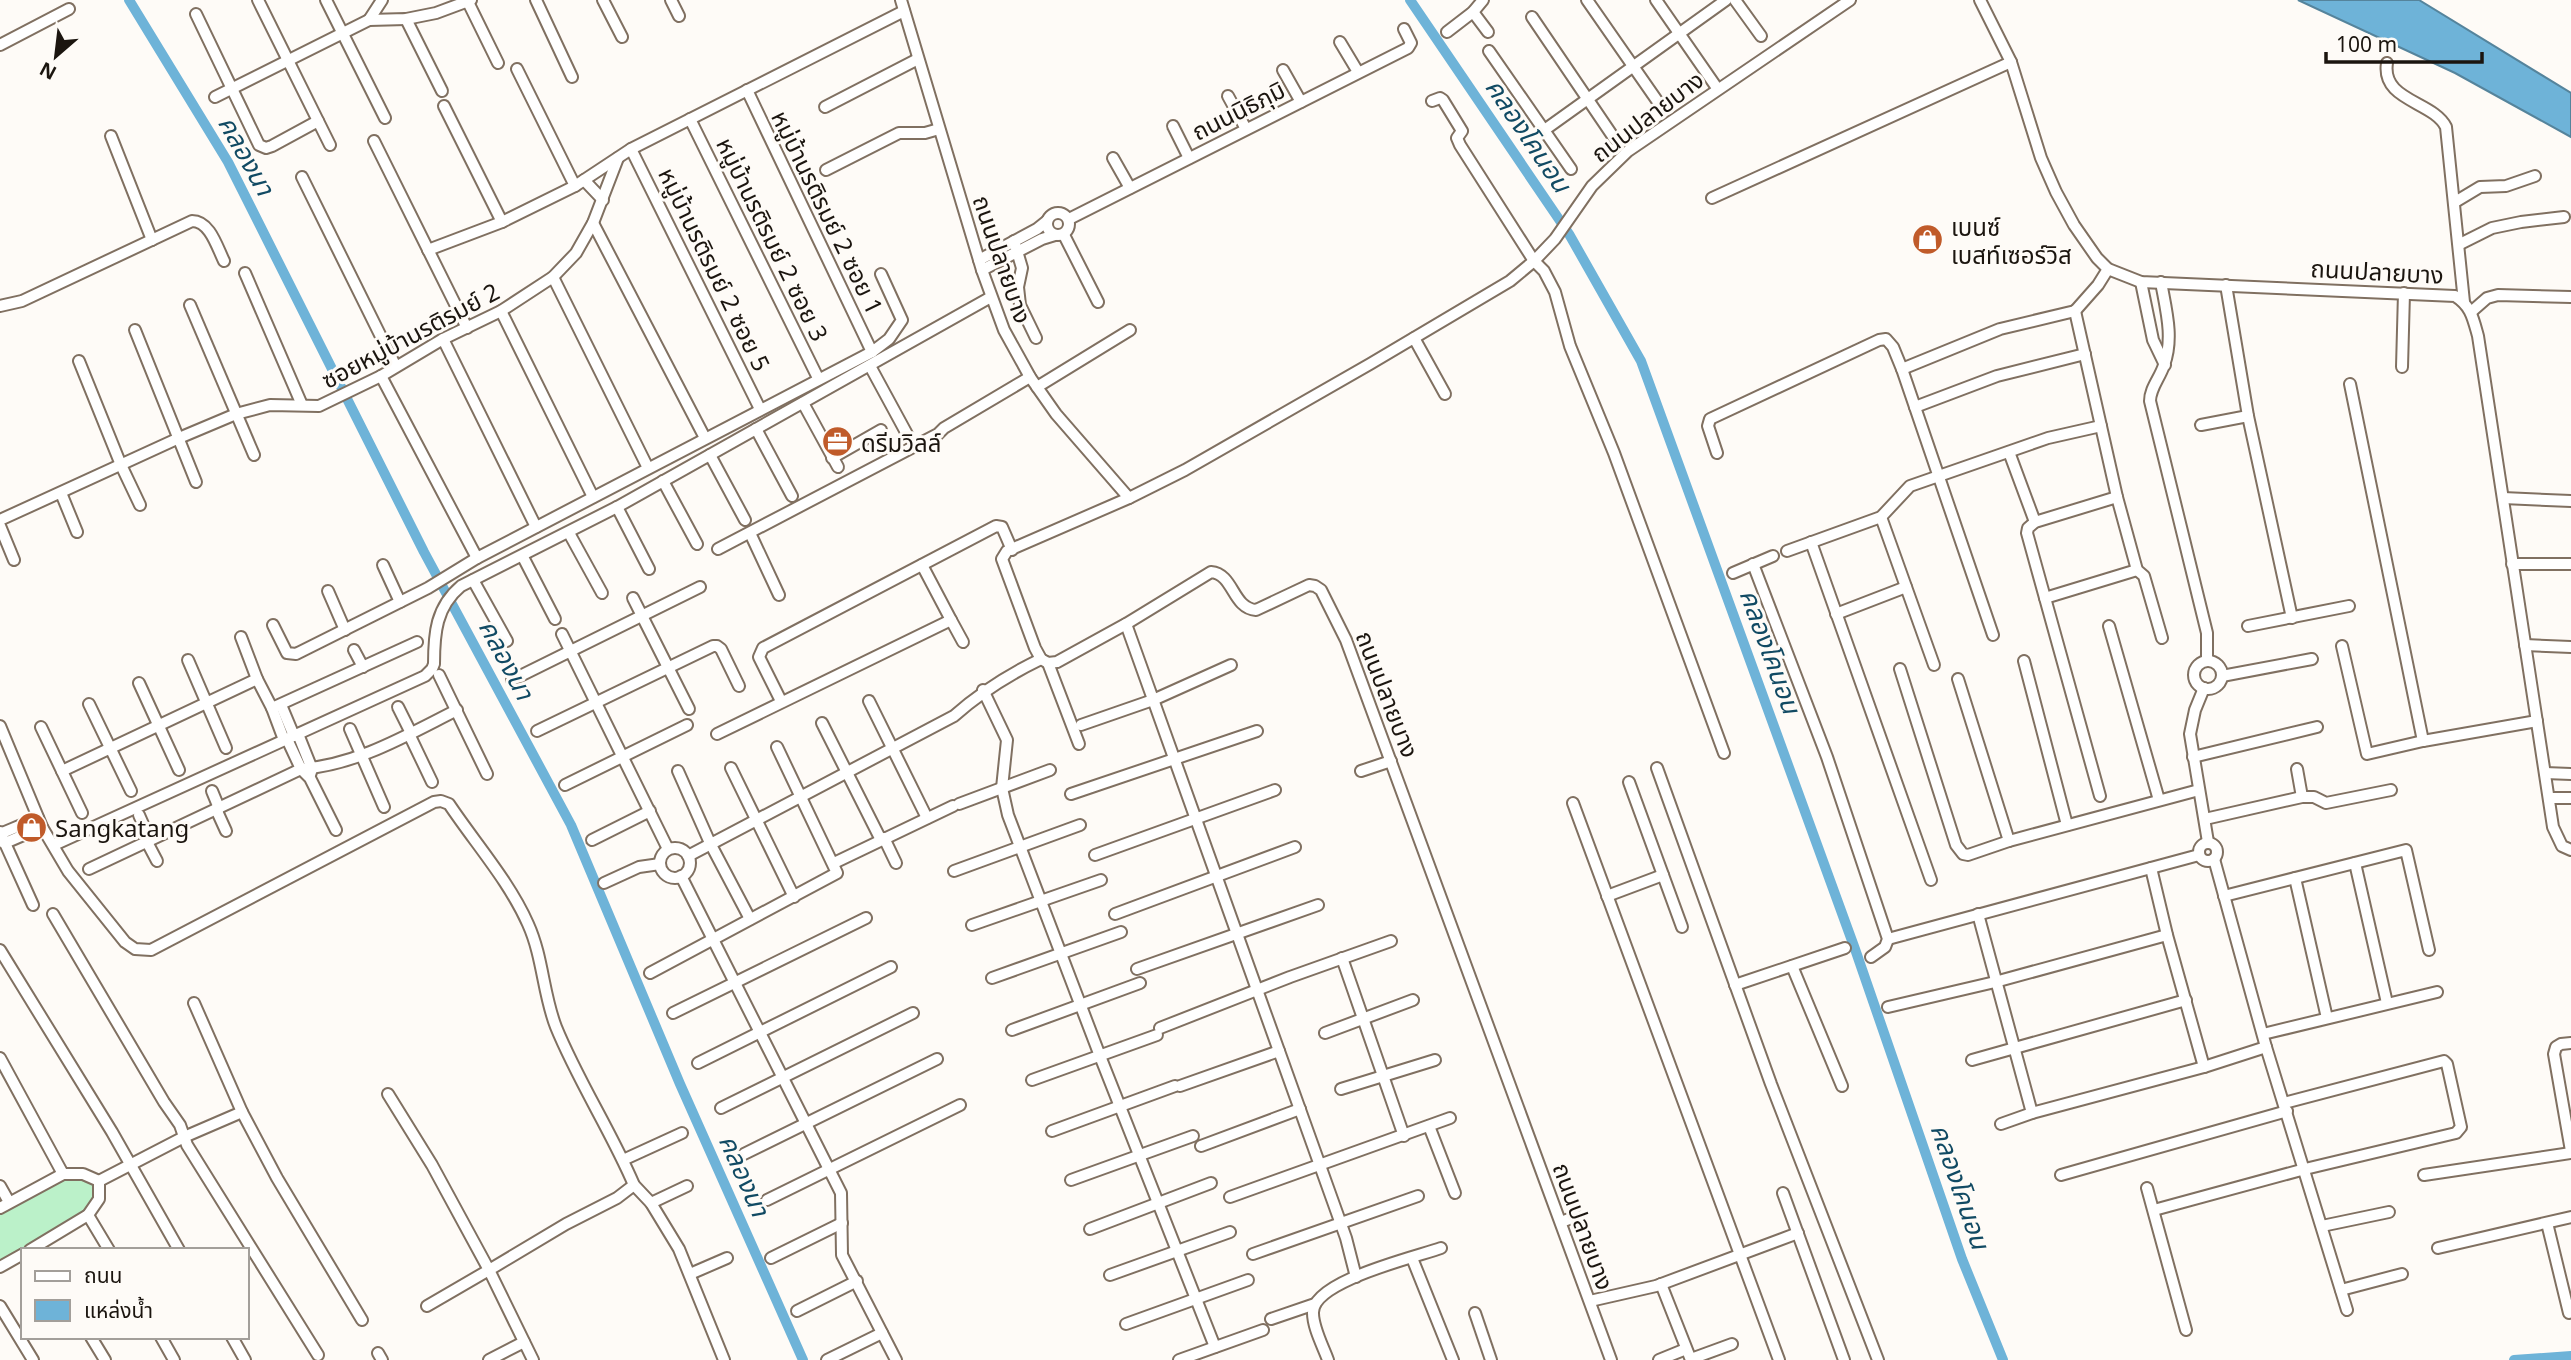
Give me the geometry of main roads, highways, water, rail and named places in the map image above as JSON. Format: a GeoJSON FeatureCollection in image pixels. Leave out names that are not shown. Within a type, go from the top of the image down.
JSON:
{"type":"FeatureCollection","features":[{"type":"Feature","properties":{"kind":"water"},"geometry":{"type":"Polygon","coordinates":[[[2298,0],[2419,0],[2571,93],[2571,137],[2455,73],[2298,0]]]}},
{"type":"Feature","properties":{"kind":"waterway","name":"คลองนา"},"geometry":{"type":"LineString","coordinates":[[129,0],[228,162],[424,552],[571,825],[680,1084],[803,1360]]}},
{"type":"Feature","properties":{"kind":"waterway","name":"คลองโคนอน"},"geometry":{"type":"LineString","coordinates":[[1410,0],[1569,234],[1641,361],[1855,949],[1962,1259],[2003,1360]]}},
{"type":"Feature","properties":{"kind":"waterway"},"geometry":{"type":"LineString","coordinates":[[2514,1360],[2571,1356]]}},
{"type":"Feature","properties":{"kind":"place","name":"เบนซ์ เบสท์เซอร์วิส"},"geometry":{"type":"Point","coordinates":[1928,240]}},
{"type":"Feature","properties":{"kind":"place","name":"ดรีมวิลล์"},"geometry":{"type":"Point","coordinates":[838,442]}},
{"type":"Feature","properties":{"kind":"place","name":"Sangkatang"},"geometry":{"type":"Point","coordinates":[32,827]}}]}
